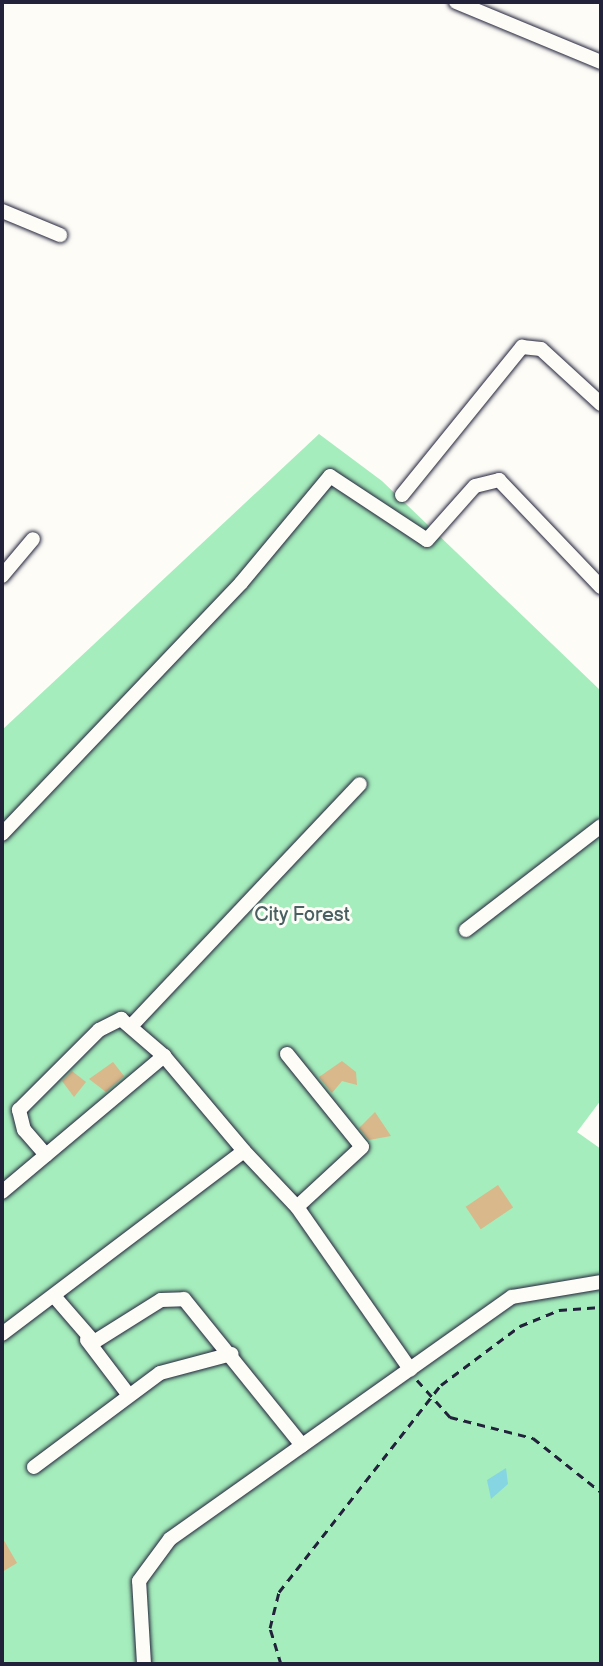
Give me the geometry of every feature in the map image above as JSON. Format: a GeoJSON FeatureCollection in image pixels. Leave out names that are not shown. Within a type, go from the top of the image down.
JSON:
{"type":"FeatureCollection","features":[{"type":"Feature","properties":{"kind":"street"},"geometry":{"type":"LineString","coordinates":[[456,2],[601,62]]}},
{"type":"Feature","properties":{"kind":"street"},"geometry":{"type":"LineString","coordinates":[[2,211],[60,235]]}},
{"type":"Feature","properties":{"kind":"street"},"geometry":{"type":"LineString","coordinates":[[402,495],[522,347],[541,349],[601,404]]}},
{"type":"Feature","properties":{"kind":"street"},"geometry":{"type":"LineString","coordinates":[[2,833],[241,583],[330,476],[427,540],[475,486],[499,480],[601,587]]}},
{"type":"Feature","properties":{"kind":"street"},"geometry":{"type":"LineString","coordinates":[[2,576],[33,539]]}},
{"type":"Feature","properties":{"kind":"street"},"geometry":{"type":"LineString","coordinates":[[133,1024],[360,784]]}},
{"type":"Feature","properties":{"kind":"street"},"geometry":{"type":"LineString","coordinates":[[466,930],[601,826]]}},
{"type":"Feature","properties":{"kind":"street"},"geometry":{"type":"LineString","coordinates":[[46,1155],[19,1119],[28,1097],[99,1030],[121,1019],[133,1024],[297,1207],[414,1375]]}},
{"type":"Feature","properties":{"kind":"street"},"geometry":{"type":"LineString","coordinates":[[287,1054],[362,1147],[297,1207]]}},
{"type":"Feature","properties":{"kind":"street"},"geometry":{"type":"LineString","coordinates":[[2,1192],[164,1056]]}},
{"type":"Feature","properties":{"kind":"street"},"geometry":{"type":"LineString","coordinates":[[2,1334],[244,1151]]}},
{"type":"Feature","properties":{"kind":"street"},"geometry":{"type":"LineString","coordinates":[[144,1664],[138,1591],[146,1568],[178,1533],[302,1445],[414,1375],[512,1297],[601,1282]]}},
{"type":"Feature","properties":{"kind":"street"},"geometry":{"type":"LineString","coordinates":[[54,1296],[128,1394]]}},
{"type":"Feature","properties":{"kind":"street"},"geometry":{"type":"LineString","coordinates":[[87,1340],[102,1341],[173,1296],[194,1308],[302,1445]]}},
{"type":"Feature","properties":{"kind":"street"},"geometry":{"type":"LineString","coordinates":[[34,1467],[128,1394],[176,1366],[232,1354]]}},
{"type":"Feature","properties":{"kind":"path"},"geometry":{"type":"LineString","coordinates":[[281,1664],[270,1628],[279,1592],[429,1399],[473,1356],[520,1326],[559,1310],[601,1307]]}},
{"type":"Feature","properties":{"kind":"path"},"geometry":{"type":"LineString","coordinates":[[414,1375],[429,1399],[461,1423],[541,1442],[601,1492]]}},
{"type":"Feature","properties":{"kind":"green space","name":"City Forest"},"geometry":{"type":"Polygon","coordinates":[[[319,434],[382,481],[601,691],[601,1100],[577,1132],[601,1149],[601,1664],[2,1664],[2,730],[319,434]]]}},
{"type":"Feature","properties":{"kind":"water"},"geometry":{"type":"Polygon","coordinates":[[[506,1468],[508,1484],[491,1499],[487,1480],[506,1468]]]}},
{"type":"Feature","properties":{"kind":"building"},"geometry":{"type":"Polygon","coordinates":[[[342,1061],[356,1072],[357,1085],[342,1081],[332,1093],[319,1077],[342,1061]]]}},
{"type":"Feature","properties":{"kind":"building"},"geometry":{"type":"Polygon","coordinates":[[[113,1062],[124,1076],[106,1092],[89,1079],[113,1062]]]}},
{"type":"Feature","properties":{"kind":"building"},"geometry":{"type":"Polygon","coordinates":[[[72,1071],[86,1082],[74,1097],[62,1081],[72,1071]]]}},
{"type":"Feature","properties":{"kind":"building"},"geometry":{"type":"Polygon","coordinates":[[[375,1112],[391,1136],[369,1140],[359,1128],[375,1112]]]}},
{"type":"Feature","properties":{"kind":"building"},"geometry":{"type":"Polygon","coordinates":[[[498,1185],[513,1207],[481,1229],[466,1207],[498,1185]]]}},
{"type":"Feature","properties":{"kind":"building"},"geometry":{"type":"Polygon","coordinates":[[[2,1537],[17,1563],[2,1572],[2,1537]]]}}]}
